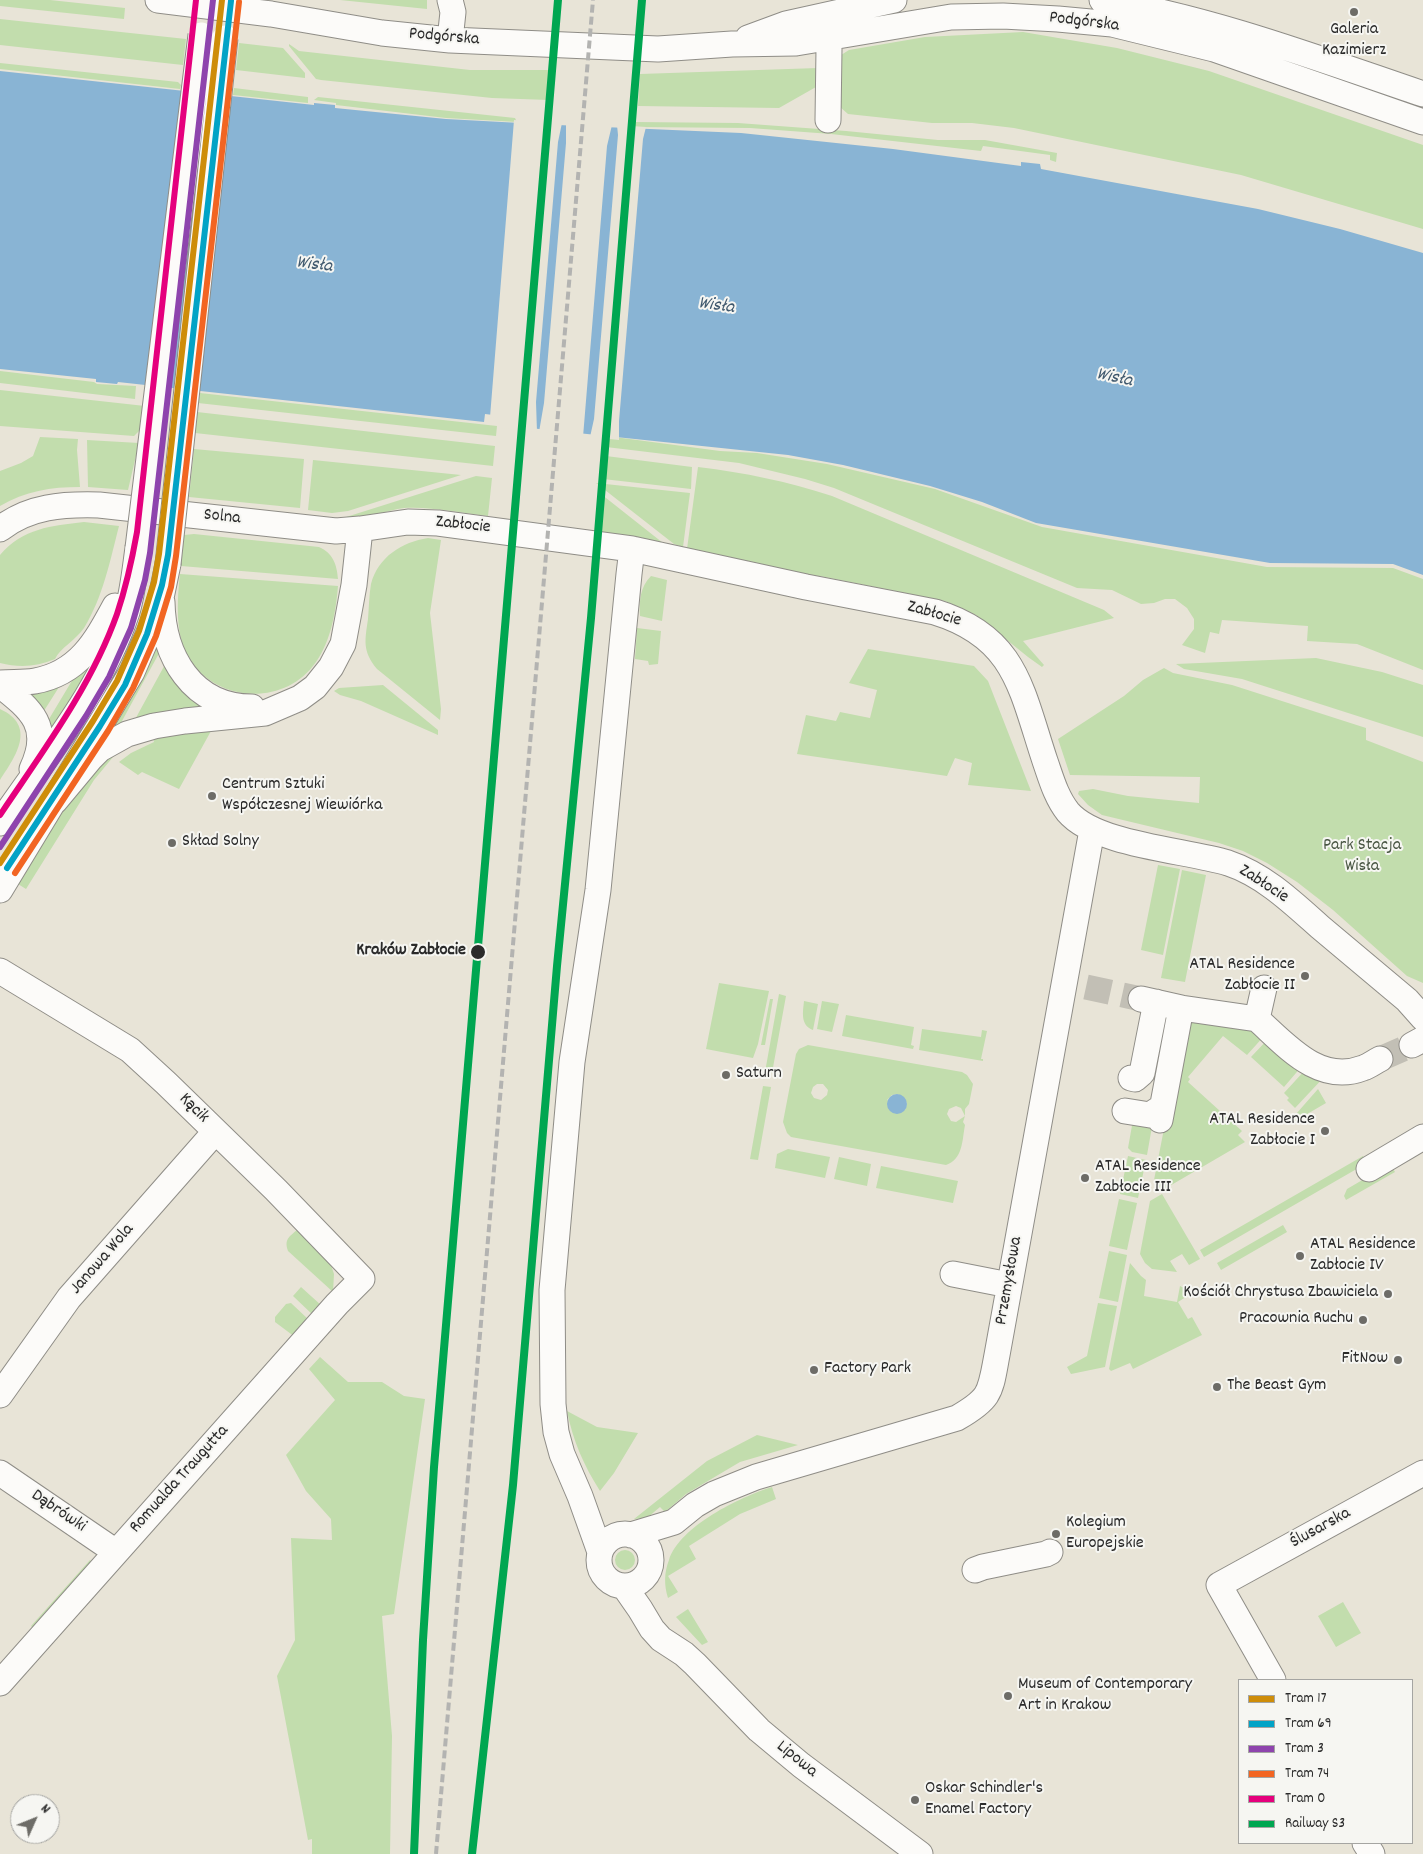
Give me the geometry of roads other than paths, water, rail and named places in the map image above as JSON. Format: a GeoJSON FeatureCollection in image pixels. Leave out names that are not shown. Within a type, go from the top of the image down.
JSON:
{"type":"FeatureCollection","features":[{"type":"Feature","properties":{"kind":"street","name":"Podgórska"},"geometry":{"type":"LineString","coordinates":[[158,0],[218,4],[382,33],[450,40],[658,49],[732,44],[796,43],[951,6],[1003,16],[1112,24],[1159,35],[1214,49],[1423,122]]}},
{"type":"Feature","properties":{"kind":"street"},"geometry":{"type":"LineString","coordinates":[[450,0],[453,12],[450,40]]}},
{"type":"Feature","properties":{"kind":"street","name":"Podgórska"},"geometry":{"type":"LineString","coordinates":[[732,44],[786,24],[894,0]]}},
{"type":"Feature","properties":{"kind":"street","name":"Podgórska"},"geometry":{"type":"LineString","coordinates":[[1102,0],[1146,7],[1200,20],[1423,94]]}},
{"type":"Feature","properties":{"kind":"street"},"geometry":{"type":"LineString","coordinates":[[0,824],[82,706],[111,653],[127,611],[133,587],[218,4]]}},
{"type":"Feature","properties":{"kind":"street"},"geometry":{"type":"LineString","coordinates":[[0,890],[132,672],[154,621],[162,593],[168,564],[213,36]]}},
{"type":"Feature","properties":{"kind":"street"},"geometry":{"type":"LineString","coordinates":[[826,37],[829,49],[828,120]]}},
{"type":"Feature","properties":{"kind":"street","name":"Solna"},"geometry":{"type":"LineString","coordinates":[[0,529],[19,517],[36,510],[62,505],[83,504],[336,531],[360,529]]}},
{"type":"Feature","properties":{"kind":"street","name":"Zabłocie"},"geometry":{"type":"LineString","coordinates":[[360,529],[408,522],[438,522],[632,549],[806,588],[935,612],[966,623],[990,641],[1011,666],[1020,686],[1056,792],[1069,812],[1078,821],[1092,830],[1117,839],[1228,863],[1260,878],[1284,896],[1392,988],[1423,1018]]}},
{"type":"Feature","properties":{"kind":"street"},"geometry":{"type":"LineString","coordinates":[[54,801],[100,749],[127,734],[154,726],[185,721],[265,713],[291,702],[308,692],[321,681],[340,651],[345,636],[354,585],[360,529]]}},
{"type":"Feature","properties":{"kind":"street"},"geometry":{"type":"LineString","coordinates":[[616,1541],[593,1506],[580,1496],[562,1454],[554,1418],[552,1290],[571,1072],[598,890],[632,549]]}},
{"type":"Feature","properties":{"kind":"street"},"geometry":{"type":"LineString","coordinates":[[0,684],[30,681],[52,676],[68,668],[81,657],[102,631],[137,557]]}},
{"type":"Feature","properties":{"kind":"street"},"geometry":{"type":"LineString","coordinates":[[162,593],[162,614],[169,647],[176,664],[198,688],[212,698],[228,705],[264,707],[291,702]]}},
{"type":"Feature","properties":{"kind":"street"},"geometry":{"type":"LineString","coordinates":[[0,684],[20,700],[33,716],[40,731],[40,749],[25,786]]}},
{"type":"Feature","properties":{"kind":"street","name":"Przemysłowa"},"geometry":{"type":"LineString","coordinates":[[616,1541],[674,1522],[714,1494],[756,1476],[909,1434],[957,1418],[984,1400],[991,1388],[1009,1285],[1075,984],[1092,830]]}},
{"type":"Feature","properties":{"kind":"street","name":"Kącik"},"geometry":{"type":"LineString","coordinates":[[0,971],[130,1050],[276,1190],[362,1279]]}},
{"type":"Feature","properties":{"kind":"street"},"geometry":{"type":"LineString","coordinates":[[1257,1019],[1264,988]]}},
{"type":"Feature","properties":{"kind":"street"},"geometry":{"type":"LineString","coordinates":[[1132,1078],[1135,1079],[1142,1073],[1149,1001],[1181,1008],[1257,1019],[1301,1059],[1323,1069],[1348,1072],[1363,1068],[1380,1059]]}},
{"type":"Feature","properties":{"kind":"street"},"geometry":{"type":"LineString","coordinates":[[1125,1111],[1150,1115],[1161,1113],[1181,1008]]}},
{"type":"Feature","properties":{"kind":"street","name":"Janowa Wola"},"geometry":{"type":"LineString","coordinates":[[0,1395],[69,1298],[215,1132]]}},
{"type":"Feature","properties":{"kind":"street"},"geometry":{"type":"LineString","coordinates":[[1369,1169],[1423,1137]]}},
{"type":"Feature","properties":{"kind":"street"},"geometry":{"type":"LineString","coordinates":[[952,1274],[1009,1285]]}},
{"type":"Feature","properties":{"kind":"street","name":"Romualda Traugutta"},"geometry":{"type":"LineString","coordinates":[[0,1683],[337,1304],[362,1279]]}},
{"type":"Feature","properties":{"kind":"street","name":"Dąbrówki"},"geometry":{"type":"LineString","coordinates":[[0,1473],[116,1552]]}},
{"type":"Feature","properties":{"kind":"street","name":"Ślusarska"},"geometry":{"type":"LineString","coordinates":[[1272,1679],[1219,1585],[1423,1473]]}},
{"type":"Feature","properties":{"kind":"street","name":"Przemysłowa"},"geometry":{"type":"LineString","coordinates":[[650,1567],[674,1522]]}},
{"type":"Feature","properties":{"kind":"street"},"geometry":{"type":"LineString","coordinates":[[640,1538],[646,1544],[650,1552],[650,1567],[638,1583],[624,1586],[616,1585],[604,1575],[600,1568],[616,1541],[640,1538]]}},
{"type":"Feature","properties":{"kind":"street"},"geometry":{"type":"LineString","coordinates":[[975,1570],[1050,1552]]}},
{"type":"Feature","properties":{"kind":"street","name":"Lipowa"},"geometry":{"type":"LineString","coordinates":[[650,1567],[654,1601],[684,1654]]}},
{"type":"Feature","properties":{"kind":"street","name":"Lipowa"},"geometry":{"type":"LineString","coordinates":[[624,1586],[652,1629],[661,1639],[684,1654],[759,1730],[801,1765],[920,1854]]}},
{"type":"Feature","properties":{"kind":"water","name":"Wisła"},"geometry":{"type":"Polygon","coordinates":[[[0,71],[314,105],[314,103],[335,105],[335,108],[446,119],[741,133],[893,149],[1021,166],[1021,162],[1040,164],[1041,169],[1258,209],[1340,229],[1423,253],[1423,575],[1393,564],[1270,563],[1036,523],[982,502],[930,486],[843,465],[788,455],[501,425],[502,416],[485,414],[484,422],[118,382],[117,384],[96,382],[96,379],[0,369],[0,71]]]}},
{"type":"Feature","properties":{"kind":"water"},"geometry":{"type":"Polygon","coordinates":[[[897,1094],[904,1097],[907,1104],[904,1111],[897,1114],[890,1111],[887,1104],[890,1097],[897,1094]]]}},
{"type":"Feature","properties":{"kind":"tunnel"},"geometry":{"type":"LineString","coordinates":[[1086,987],[1141,999]]}},
{"type":"Feature","properties":{"kind":"tunnel"},"geometry":{"type":"LineString","coordinates":[[1380,1059],[1412,1045]]}},
{"type":"Feature","properties":{"kind":"railway"},"geometry":{"type":"LineString","coordinates":[[436,1854],[593,0]]}},
{"type":"Feature","properties":{"kind":"tram line","name":"0"},"geometry":{"type":"LineString","coordinates":[[0,815],[80,693],[106,641],[123,594],[137,532],[196,0]]}},
{"type":"Feature","properties":{"kind":"tram line","name":"3"},"geometry":{"type":"LineString","coordinates":[[0,847],[86,716],[109,677],[131,628],[145,580],[150,553],[213,0]]}},
{"type":"Feature","properties":{"kind":"tram line","name":"17"},"geometry":{"type":"LineString","coordinates":[[0,863],[117,681],[139,631],[154,582],[159,554],[222,0]]}},
{"type":"Feature","properties":{"kind":"tram line","name":"69"},"geometry":{"type":"LineString","coordinates":[[7,868],[125,685],[147,634],[162,585],[168,555],[231,1]]}},
{"type":"Feature","properties":{"kind":"tram line","name":"74"},"geometry":{"type":"LineString","coordinates":[[15,873],[108,731],[133,688],[156,636],[171,587],[239,2]]}},
{"type":"Feature","properties":{"kind":"rail line","name":"S3"},"geometry":{"type":"LineString","coordinates":[[414,1854],[423,1640],[434,1467],[558,0]]}},
{"type":"Feature","properties":{"kind":"rail line","name":"S3"},"geometry":{"type":"LineString","coordinates":[[472,1854],[513,1485],[557,966],[591,618],[642,0]]}},
{"type":"Feature","properties":{"kind":"place","name":"Galeria Kazimierz"},"geometry":{"type":"Point","coordinates":[1354,12]}},
{"type":"Feature","properties":{"kind":"place","name":"Centrum Sztuki Współczesnej Wiewiórka"},"geometry":{"type":"Point","coordinates":[212,796]}},
{"type":"Feature","properties":{"kind":"place","name":"Skład Solny"},"geometry":{"type":"Point","coordinates":[172,843]}},
{"type":"Feature","properties":{"kind":"place","name":"Kraków Zabłocie"},"geometry":{"type":"Point","coordinates":[478,952]}},
{"type":"Feature","properties":{"kind":"place","name":"ATAL Residence Zabłocie II"},"geometry":{"type":"Point","coordinates":[1305,976]}},
{"type":"Feature","properties":{"kind":"place","name":"Saturn"},"geometry":{"type":"Point","coordinates":[726,1075]}},
{"type":"Feature","properties":{"kind":"place","name":"ATAL Residence Zabłocie I"},"geometry":{"type":"Point","coordinates":[1325,1131]}},
{"type":"Feature","properties":{"kind":"place","name":"ATAL Residence Zabłocie III"},"geometry":{"type":"Point","coordinates":[1085,1178]}},
{"type":"Feature","properties":{"kind":"place","name":"ATAL Residence Zabłocie IV"},"geometry":{"type":"Point","coordinates":[1300,1256]}},
{"type":"Feature","properties":{"kind":"place","name":"Kościół Chrystusa Zbawiciela"},"geometry":{"type":"Point","coordinates":[1388,1294]}},
{"type":"Feature","properties":{"kind":"place","name":"Pracownia Ruchu"},"geometry":{"type":"Point","coordinates":[1363,1320]}},
{"type":"Feature","properties":{"kind":"place","name":"FitNow"},"geometry":{"type":"Point","coordinates":[1398,1360]}},
{"type":"Feature","properties":{"kind":"place","name":"Factory Park"},"geometry":{"type":"Point","coordinates":[814,1370]}},
{"type":"Feature","properties":{"kind":"place","name":"The Beast Gym"},"geometry":{"type":"Point","coordinates":[1217,1387]}},
{"type":"Feature","properties":{"kind":"place","name":"Kolegium Europejskie"},"geometry":{"type":"Point","coordinates":[1056,1534]}},
{"type":"Feature","properties":{"kind":"place","name":"Museum of Contemporary Art in Krakow"},"geometry":{"type":"Point","coordinates":[1008,1696]}},
{"type":"Feature","properties":{"kind":"place","name":"Oskar Schindler's Enamel Factory"},"geometry":{"type":"Point","coordinates":[915,1800]}},
{"type":"Feature","properties":{"kind":"park label","name":"Park Stacja Wisła"},"geometry":{"type":"Point","coordinates":[1362,858]}}]}
